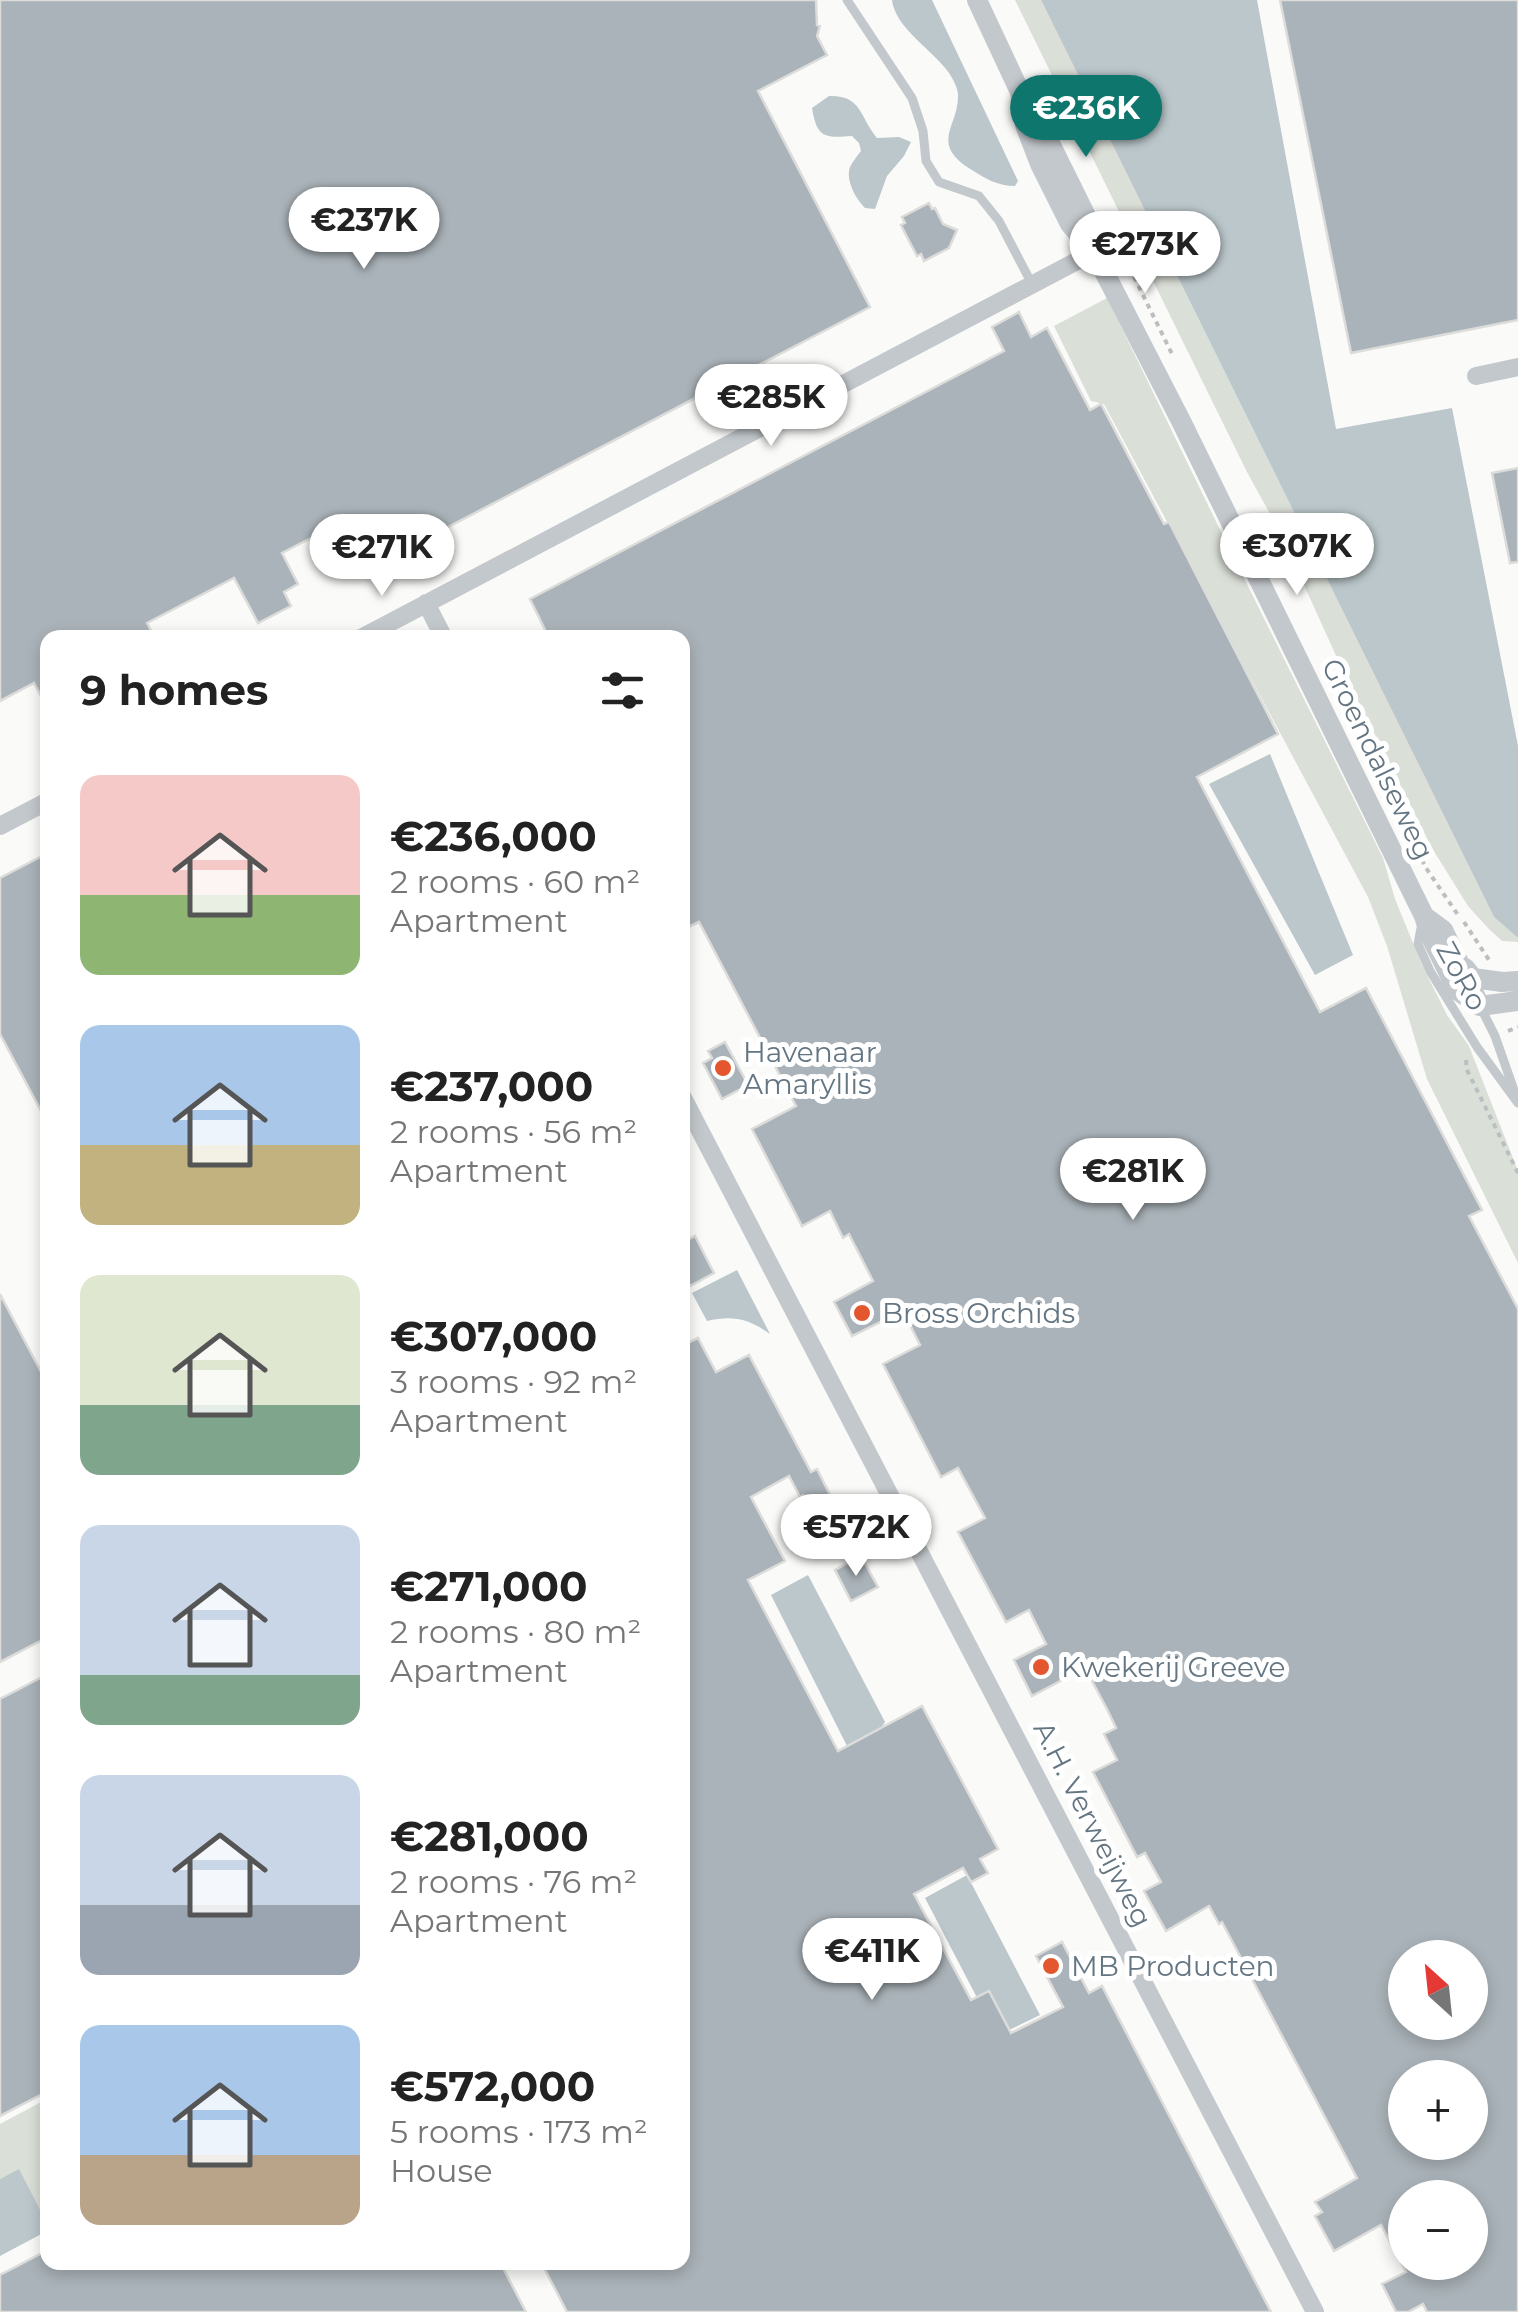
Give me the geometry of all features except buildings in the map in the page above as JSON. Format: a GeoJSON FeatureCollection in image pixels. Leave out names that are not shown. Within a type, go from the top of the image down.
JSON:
{"type":"FeatureCollection","features":[{"type":"Feature","properties":{"kind":"street","name":"Groendalseweg"},"geometry":{"type":"LineString","coordinates":[[977,0],[1020,92],[1025,125],[1040,164],[1070,224],[1094,252],[1182,421],[1457,990],[1480,1006]]}},
{"type":"Feature","properties":{"kind":"street"},"geometry":{"type":"LineString","coordinates":[[375,630],[1094,252]]}},
{"type":"Feature","properties":{"kind":"street"},"geometry":{"type":"LineString","coordinates":[[1476,376],[1518,368]]}},
{"type":"Feature","properties":{"kind":"street"},"geometry":{"type":"LineString","coordinates":[[426,603],[440,630]]}},
{"type":"Feature","properties":{"kind":"street"},"geometry":{"type":"LineString","coordinates":[[0,826],[40,805]]}},
{"type":"Feature","properties":{"kind":"street","name":"Groendalseweg"},"geometry":{"type":"LineString","coordinates":[[1424,916],[1443,930],[1480,1006]]}},
{"type":"Feature","properties":{"kind":"street"},"geometry":{"type":"LineString","coordinates":[[1460,963],[1473,978],[1510,981]]}},
{"type":"Feature","properties":{"kind":"street"},"geometry":{"type":"LineString","coordinates":[[1480,1006],[1518,1001]]}},
{"type":"Feature","properties":{"kind":"street","name":"A.H. Verweijweg"},"geometry":{"type":"LineString","coordinates":[[690,1111],[1315,2312]]}},
{"type":"Feature","properties":{"kind":"lane"},"geometry":{"type":"LineString","coordinates":[[847,0],[912,98],[924,130],[926,161],[939,182],[979,196],[999,221],[1032,284]]}},
{"type":"Feature","properties":{"kind":"lane","name":"ZoRo"},"geometry":{"type":"LineString","coordinates":[[1424,916],[1418,944],[1430,971],[1477,1047],[1518,1102]]}},
{"type":"Feature","properties":{"kind":"lane","name":"ZoRo"},"geometry":{"type":"LineString","coordinates":[[1480,1006],[1518,1102]]}},
{"type":"Feature","properties":{"kind":"path"},"geometry":{"type":"LineString","coordinates":[[1108,223],[1176,363]]}},
{"type":"Feature","properties":{"kind":"path"},"geometry":{"type":"LineString","coordinates":[[1366,746],[1426,868],[1510,981]]}},
{"type":"Feature","properties":{"kind":"shaded area"},"geometry":{"type":"Polygon","coordinates":[[[892,0],[932,0],[1018,181],[1015,186],[982,176],[951,151],[948,143],[957,106],[956,87],[951,75],[900,20],[892,0]]]}},
{"type":"Feature","properties":{"kind":"shaded area"},"geometry":{"type":"Polygon","coordinates":[[[1015,0],[1041,0],[1494,917],[1518,942],[1502,941],[1488,928],[1468,906],[1432,848],[1343,671],[1279,530],[1015,0]]]}},
{"type":"Feature","properties":{"kind":"shaded area"},"geometry":{"type":"Polygon","coordinates":[[[1041,0],[1257,0],[1336,429],[1452,408],[1518,746],[1518,938],[1494,917],[1041,0]]]}},
{"type":"Feature","properties":{"kind":"shaded area"},"geometry":{"type":"Polygon","coordinates":[[[829,96],[854,103],[877,138],[899,137],[911,142],[887,176],[875,209],[865,208],[850,183],[851,165],[861,151],[859,143],[852,136],[823,134],[816,125],[812,108],[829,96]]]}},
{"type":"Feature","properties":{"kind":"shaded area"},"geometry":{"type":"Polygon","coordinates":[[[1107,298],[1383,858],[1422,965],[1447,1015],[1469,1046],[1518,1171],[1518,1263],[1427,1079],[1368,897],[1104,404],[1091,401],[1054,326],[1107,298]]]}},
{"type":"Feature","properties":{"kind":"shaded area"},"geometry":{"type":"Polygon","coordinates":[[[1270,754],[1353,955],[1315,975],[1209,784],[1270,754]]]}},
{"type":"Feature","properties":{"kind":"shaded area"},"geometry":{"type":"Polygon","coordinates":[[[737,1270],[770,1334],[740,1320],[707,1321],[692,1293],[737,1270]]]}},
{"type":"Feature","properties":{"kind":"shaded area"},"geometry":{"type":"Polygon","coordinates":[[[808,1575],[885,1722],[847,1746],[771,1595],[808,1575]]]}},
{"type":"Feature","properties":{"kind":"shaded area"},"geometry":{"type":"Polygon","coordinates":[[[967,1875],[1040,2015],[997,2036],[925,1898],[967,1875]]]}},
{"type":"Feature","properties":{"kind":"shaded area"},"geometry":{"type":"Polygon","coordinates":[[[40,2103],[40,2210],[19,2170],[0,2179],[0,2124],[40,2103]]]}},
{"type":"Feature","properties":{"kind":"shaded area"},"geometry":{"type":"Polygon","coordinates":[[[19,2169],[40,2210],[40,2235],[0,2256],[0,2179],[19,2169]]]}},
{"type":"Feature","properties":{"kind":"place","name":"Havenaar Amaryllis"},"geometry":{"type":"Point","coordinates":[723,1068]}},
{"type":"Feature","properties":{"kind":"place","name":"Bross Orchids"},"geometry":{"type":"Point","coordinates":[862,1313]}},
{"type":"Feature","properties":{"kind":"place","name":"Kwekerij Greeve"},"geometry":{"type":"Point","coordinates":[1041,1667]}},
{"type":"Feature","properties":{"kind":"place","name":"MB Producten"},"geometry":{"type":"Point","coordinates":[1051,1966]}}]}
